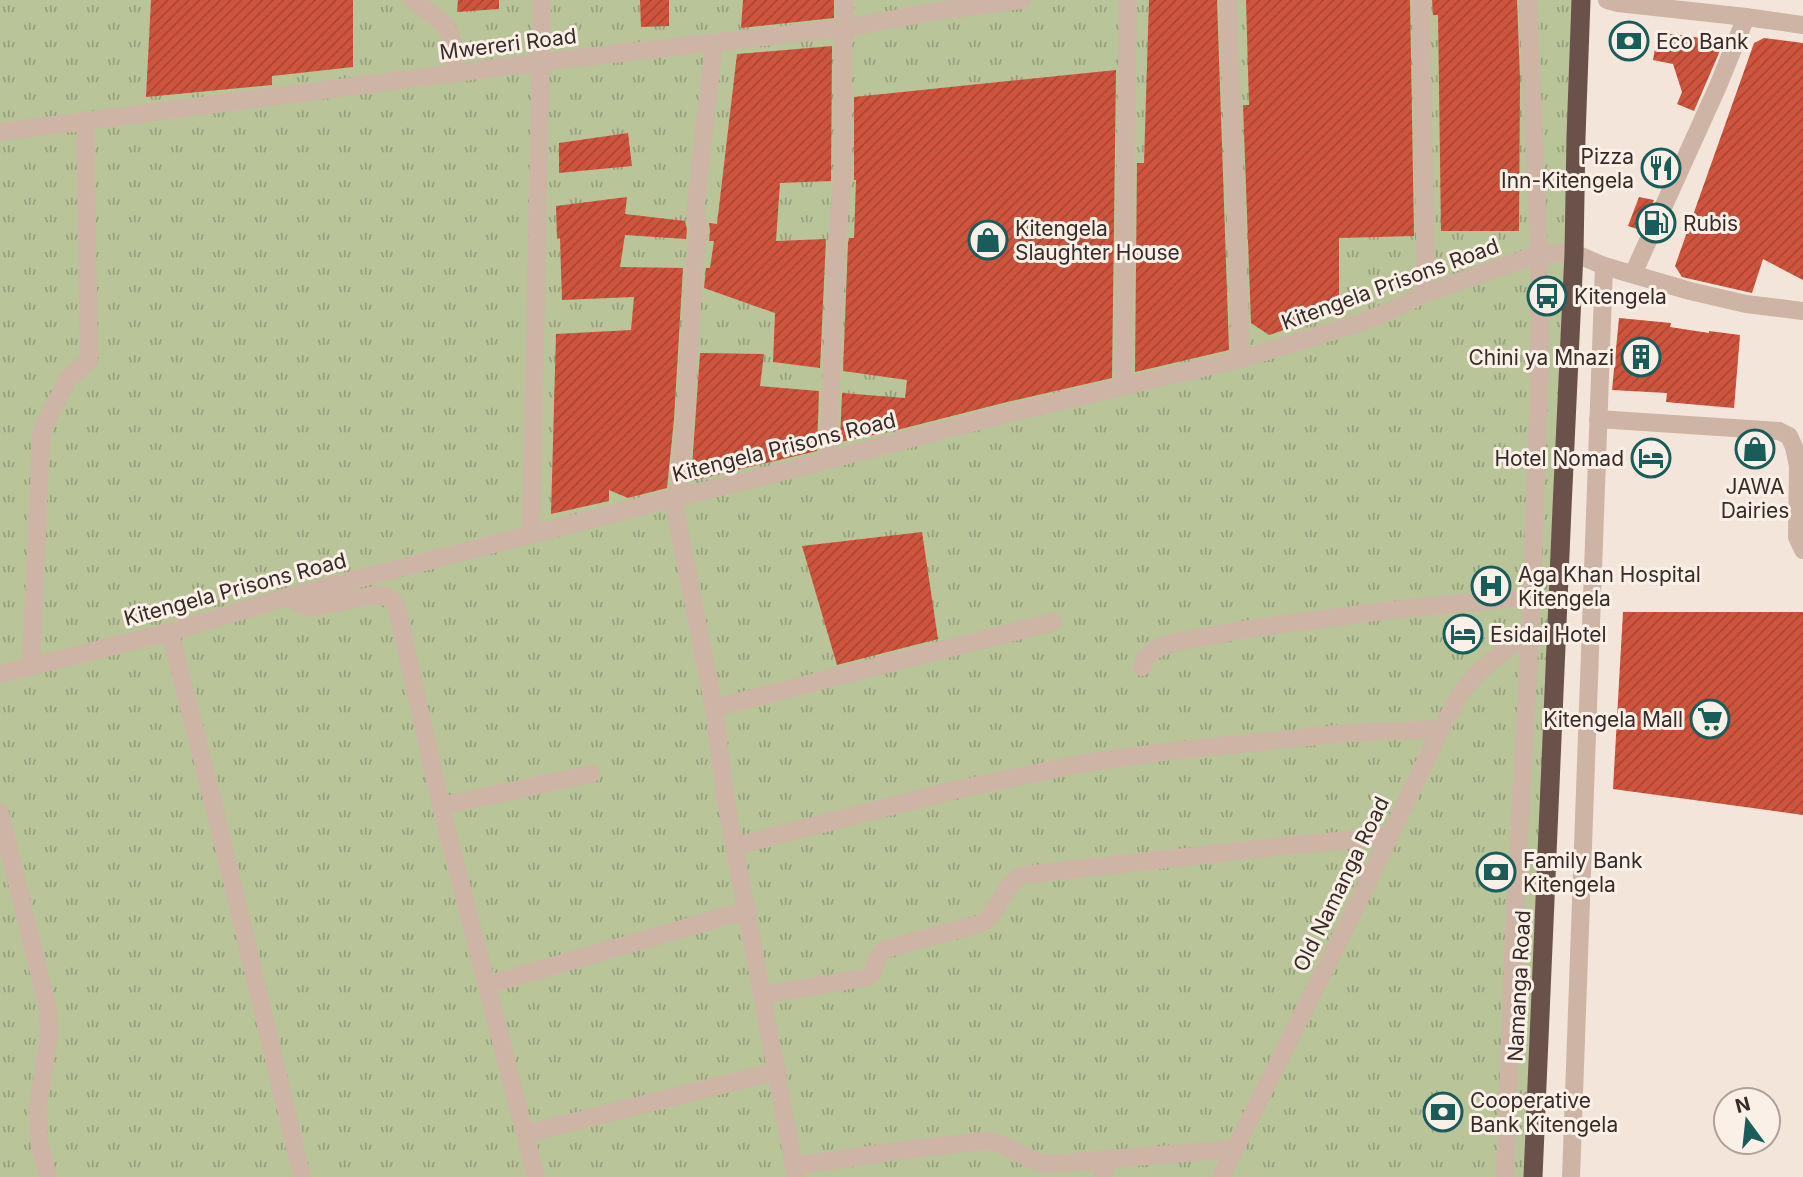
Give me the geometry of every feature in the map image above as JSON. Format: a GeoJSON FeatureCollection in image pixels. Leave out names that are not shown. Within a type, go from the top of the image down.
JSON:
{"type":"FeatureCollection","features":[{"type":"Feature","properties":{"kind":"highway","name":"Namanga Road"},"geometry":{"type":"LineString","coordinates":[[1533,1177],[1574,253],[1581,0]]}},
{"type":"Feature","properties":{"kind":"street"},"geometry":{"type":"LineString","coordinates":[[413,0],[444,24],[450,33],[454,48],[454,74]]}},
{"type":"Feature","properties":{"kind":"street"},"geometry":{"type":"LineString","coordinates":[[531,534],[542,0]]}},
{"type":"Feature","properties":{"kind":"street"},"geometry":{"type":"LineString","coordinates":[[828,459],[843,169],[845,0]]}},
{"type":"Feature","properties":{"kind":"street","name":"Mwereri Road"},"geometry":{"type":"LineString","coordinates":[[0,132],[541,62],[845,28],[938,6],[1022,0]]}},
{"type":"Feature","properties":{"kind":"street"},"geometry":{"type":"LineString","coordinates":[[1123,387],[1128,0]]}},
{"type":"Feature","properties":{"kind":"street"},"geometry":{"type":"LineString","coordinates":[[1227,0],[1241,359]]}},
{"type":"Feature","properties":{"kind":"street"},"geometry":{"type":"LineString","coordinates":[[1421,0],[1426,293]]}},
{"type":"Feature","properties":{"kind":"street"},"geometry":{"type":"LineString","coordinates":[[1505,1177],[1540,362],[1539,254],[1528,0]]}},
{"type":"Feature","properties":{"kind":"street"},"geometry":{"type":"LineString","coordinates":[[1607,0],[1803,25]]}},
{"type":"Feature","properties":{"kind":"street"},"geometry":{"type":"LineString","coordinates":[[1633,274],[1718,86],[1746,17]]}},
{"type":"Feature","properties":{"kind":"street"},"geometry":{"type":"LineString","coordinates":[[714,43],[695,212],[699,230],[685,420],[675,497],[714,708],[726,802],[795,1172],[889,1152],[982,1141],[1009,1146],[1033,1162],[1048,1164],[1234,1149]]}},
{"type":"Feature","properties":{"kind":"street"},"geometry":{"type":"LineString","coordinates":[[31,666],[41,439],[44,425],[68,379],[89,360],[85,120]]}},
{"type":"Feature","properties":{"kind":"street"},"geometry":{"type":"LineString","coordinates":[[1574,253],[1604,266],[1689,290],[1746,304],[1803,311]]}},
{"type":"Feature","properties":{"kind":"street","name":"Kitengela Prisons Road"},"geometry":{"type":"LineString","coordinates":[[0,674],[170,632],[292,596],[675,497],[1010,413],[1241,359],[1357,324],[1426,293],[1539,254],[1574,253]]}},
{"type":"Feature","properties":{"kind":"street"},"geometry":{"type":"LineString","coordinates":[[1570,1177],[1604,266]]}},
{"type":"Feature","properties":{"kind":"street"},"geometry":{"type":"LineString","coordinates":[[1598,419],[1779,431],[1789,436],[1798,466],[1797,537],[1803,550]]}},
{"type":"Feature","properties":{"kind":"street"},"geometry":{"type":"LineString","coordinates":[[292,596],[299,604],[309,608],[376,595],[385,596],[394,602],[397,608],[441,806],[536,1177]]}},
{"type":"Feature","properties":{"kind":"street"},"geometry":{"type":"LineString","coordinates":[[1142,667],[1152,652],[1177,642],[1241,630],[1390,610],[1532,597]]}},
{"type":"Feature","properties":{"kind":"street"},"geometry":{"type":"LineString","coordinates":[[714,708],[1053,622]]}},
{"type":"Feature","properties":{"kind":"street"},"geometry":{"type":"LineString","coordinates":[[170,632],[302,1177]]}},
{"type":"Feature","properties":{"kind":"street","name":"Old Namanga Road"},"geometry":{"type":"LineString","coordinates":[[1221,1177],[1461,693],[1480,671],[1530,634]]}},
{"type":"Feature","properties":{"kind":"street"},"geometry":{"type":"LineString","coordinates":[[735,846],[955,790],[1085,763],[1346,733],[1441,729]]}},
{"type":"Feature","properties":{"kind":"street"},"geometry":{"type":"LineString","coordinates":[[441,806],[591,774]]}},
{"type":"Feature","properties":{"kind":"street"},"geometry":{"type":"LineString","coordinates":[[0,813],[48,1009],[49,1035],[38,1107],[39,1141],[48,1177]]}},
{"type":"Feature","properties":{"kind":"street"},"geometry":{"type":"LineString","coordinates":[[764,995],[868,977],[875,970],[880,952],[885,949],[983,923],[992,916],[1009,884],[1024,875],[1390,836]]}},
{"type":"Feature","properties":{"kind":"street"},"geometry":{"type":"LineString","coordinates":[[487,985],[748,910]]}},
{"type":"Feature","properties":{"kind":"street"},"geometry":{"type":"LineString","coordinates":[[1513,996],[1541,993]]}},
{"type":"Feature","properties":{"kind":"street"},"geometry":{"type":"LineString","coordinates":[[525,1134],[778,1071]]}},
{"type":"Feature","properties":{"kind":"street"},"geometry":{"type":"LineString","coordinates":[[1102,1177],[1110,1159]]}},
{"type":"Feature","properties":{"kind":"green space"},"geometry":{"type":"Polygon","coordinates":[[[0,0],[1581,0],[1533,1177],[0,1177],[0,0]]]}},
{"type":"Feature","properties":{"kind":"building"},"geometry":{"type":"Polygon","coordinates":[[[151,0],[353,0],[353,67],[272,76],[272,85],[146,97],[151,0]]]}},
{"type":"Feature","properties":{"kind":"building"},"geometry":{"type":"Polygon","coordinates":[[[458,0],[499,0],[499,9],[457,12],[458,0]]]}},
{"type":"Feature","properties":{"kind":"building"},"geometry":{"type":"Polygon","coordinates":[[[640,0],[669,0],[669,26],[641,27],[640,0]]]}},
{"type":"Feature","properties":{"kind":"building"},"geometry":{"type":"Polygon","coordinates":[[[743,0],[834,0],[834,18],[741,28],[743,0]]]}},
{"type":"Feature","properties":{"kind":"building"},"geometry":{"type":"Polygon","coordinates":[[[1149,0],[1217,0],[1229,350],[1135,372],[1137,163],[1144,163],[1149,0]]]}},
{"type":"Feature","properties":{"kind":"building"},"geometry":{"type":"Polygon","coordinates":[[[1246,0],[1410,0],[1414,236],[1339,238],[1339,311],[1269,335],[1251,323],[1243,105],[1249,105],[1246,0]]]}},
{"type":"Feature","properties":{"kind":"building"},"geometry":{"type":"Polygon","coordinates":[[[1432,0],[1517,0],[1520,79],[1519,231],[1441,231],[1438,15],[1433,15],[1432,0]]]}},
{"type":"Feature","properties":{"kind":"building"},"geometry":{"type":"Polygon","coordinates":[[[1658,32],[1715,40],[1722,46],[1694,111],[1677,104],[1682,92],[1673,64],[1653,60],[1658,32]]]}},
{"type":"Feature","properties":{"kind":"building"},"geometry":{"type":"Polygon","coordinates":[[[1764,38],[1803,43],[1803,280],[1763,259],[1752,293],[1682,277],[1675,266],[1754,43],[1764,38]]]}},
{"type":"Feature","properties":{"kind":"building"},"geometry":{"type":"Polygon","coordinates":[[[832,46],[831,181],[780,183],[776,241],[826,239],[820,368],[773,362],[775,313],[704,288],[706,268],[710,268],[714,241],[709,241],[709,223],[717,224],[737,54],[832,46]]]}},
{"type":"Feature","properties":{"kind":"building","name":"Kitengela Slaughter House"},"geometry":{"type":"Polygon","coordinates":[[[1116,70],[1112,378],[840,442],[842,393],[905,398],[907,380],[843,371],[848,243],[849,238],[854,238],[854,97],[1116,70]]]}},
{"type":"Feature","properties":{"kind":"building"},"geometry":{"type":"Polygon","coordinates":[[[628,133],[632,166],[559,173],[559,143],[628,133]]]}},
{"type":"Feature","properties":{"kind":"building"},"geometry":{"type":"Polygon","coordinates":[[[627,197],[625,214],[685,221],[687,230],[686,239],[625,235],[620,267],[683,268],[667,488],[628,498],[609,490],[609,501],[551,514],[556,334],[631,330],[634,297],[562,300],[556,206],[627,197]]]}},
{"type":"Feature","properties":{"kind":"building"},"geometry":{"type":"Polygon","coordinates":[[[1639,197],[1654,200],[1640,230],[1628,226],[1639,197]]]}},
{"type":"Feature","properties":{"kind":"building"},"geometry":{"type":"Polygon","coordinates":[[[1619,318],[1671,323],[1670,327],[1709,333],[1740,335],[1734,408],[1666,402],[1667,393],[1612,390],[1619,318]]]}},
{"type":"Feature","properties":{"kind":"building"},"geometry":{"type":"Polygon","coordinates":[[[700,353],[764,354],[760,386],[819,391],[817,451],[691,481],[700,353]]]}},
{"type":"Feature","properties":{"kind":"building"},"geometry":{"type":"Polygon","coordinates":[[[922,532],[938,639],[837,665],[802,546],[922,532]]]}},
{"type":"Feature","properties":{"kind":"building","name":"Kitengela Mall"},"geometry":{"type":"Polygon","coordinates":[[[1623,612],[1803,612],[1803,815],[1613,789],[1623,612]]]}},
{"type":"Feature","properties":{"kind":"place","name":"Eco Bank"},"geometry":{"type":"Point","coordinates":[1629,41]}},
{"type":"Feature","properties":{"kind":"place","name":"Pizza Inn-Kitengela"},"geometry":{"type":"Point","coordinates":[1661,168]}},
{"type":"Feature","properties":{"kind":"place","name":"Rubis"},"geometry":{"type":"Point","coordinates":[1656,223]}},
{"type":"Feature","properties":{"kind":"place","name":"Kitengela Slaughter House"},"geometry":{"type":"Point","coordinates":[988,240]}},
{"type":"Feature","properties":{"kind":"place","name":"Kitengela"},"geometry":{"type":"Point","coordinates":[1547,296]}},
{"type":"Feature","properties":{"kind":"place","name":"Chini ya Mnazi"},"geometry":{"type":"Point","coordinates":[1641,357]}},
{"type":"Feature","properties":{"kind":"place","name":"JAWA Dairies"},"geometry":{"type":"Point","coordinates":[1755,449]}},
{"type":"Feature","properties":{"kind":"place","name":"Hotel Nomad"},"geometry":{"type":"Point","coordinates":[1651,458]}},
{"type":"Feature","properties":{"kind":"place","name":"Aga Khan Hospital Kitengela"},"geometry":{"type":"Point","coordinates":[1491,586]}},
{"type":"Feature","properties":{"kind":"place","name":"Esidai Hotel"},"geometry":{"type":"Point","coordinates":[1463,634]}},
{"type":"Feature","properties":{"kind":"place","name":"Kitengela Mall"},"geometry":{"type":"Point","coordinates":[1710,719]}},
{"type":"Feature","properties":{"kind":"place","name":"Family Bank Kitengela"},"geometry":{"type":"Point","coordinates":[1496,872]}},
{"type":"Feature","properties":{"kind":"place","name":"Cooperative Bank Kitengela"},"geometry":{"type":"Point","coordinates":[1443,1112]}}]}
